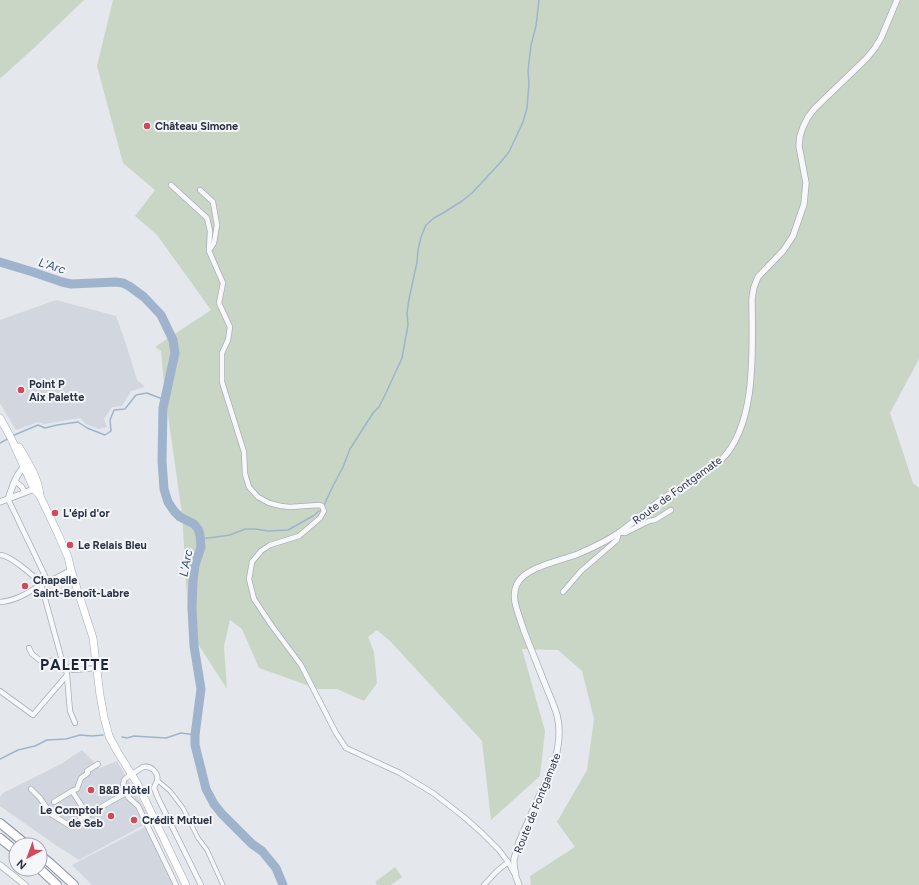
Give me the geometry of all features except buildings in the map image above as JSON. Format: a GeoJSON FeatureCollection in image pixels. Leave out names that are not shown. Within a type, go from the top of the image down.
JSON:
{"type":"FeatureCollection","features":[{"type":"Feature","properties":{"kind":"highway"},"geometry":{"type":"LineString","coordinates":[[0,823],[17,837]]}},
{"type":"Feature","properties":{"kind":"highway"},"geometry":{"type":"LineString","coordinates":[[48,861],[74,885]]}},
{"type":"Feature","properties":{"kind":"highway"},"geometry":{"type":"LineString","coordinates":[[48,877],[57,885]]}},
{"type":"Feature","properties":{"kind":"main road"},"geometry":{"type":"LineString","coordinates":[[0,414],[27,461],[40,496],[68,557],[92,638],[103,711],[109,736],[137,782],[186,885]]}},
{"type":"Feature","properties":{"kind":"main road"},"geometry":{"type":"LineString","coordinates":[[0,418],[7,428]]}},
{"type":"Feature","properties":{"kind":"main road"},"geometry":{"type":"LineString","coordinates":[[12,437],[24,467],[37,486]]}},
{"type":"Feature","properties":{"kind":"street","name":"Route de Fontgamate"},"geometry":{"type":"LineString","coordinates":[[519,885],[516,877],[514,859],[519,842],[555,760],[558,750],[559,727],[553,703],[531,651],[517,611],[514,593],[516,584],[528,572],[592,548],[619,532],[661,500],[720,461],[728,452],[734,442],[743,419],[749,393],[751,373],[752,298],[754,287],[758,277],[788,245],[804,204],[806,183],[799,146],[802,127],[815,108],[866,59],[875,48],[881,38],[897,0]]}},
{"type":"Feature","properties":{"kind":"street"},"geometry":{"type":"LineString","coordinates":[[171,185],[207,218],[210,231],[209,250],[223,283],[219,303],[230,327],[228,340],[222,353],[222,382],[244,452],[245,474],[250,487],[258,497],[269,503],[290,507],[319,505],[322,506],[324,511],[320,518],[299,536],[270,545],[260,552],[252,562],[249,579],[254,599],[301,665],[336,733],[346,748],[400,773],[433,794],[464,817],[500,850],[516,877]]}},
{"type":"Feature","properties":{"kind":"street"},"geometry":{"type":"LineString","coordinates":[[200,190],[213,202],[217,226],[214,243],[209,250]]}},
{"type":"Feature","properties":{"kind":"street"},"geometry":{"type":"LineString","coordinates":[[24,467],[20,470],[8,499],[48,582]]}},
{"type":"Feature","properties":{"kind":"street"},"geometry":{"type":"LineString","coordinates":[[15,481],[22,487],[25,493]]}},
{"type":"Feature","properties":{"kind":"street"},"geometry":{"type":"LineString","coordinates":[[0,502],[25,493],[37,486]]}},
{"type":"Feature","properties":{"kind":"street"},"geometry":{"type":"LineString","coordinates":[[563,592],[581,571],[617,540],[619,532],[625,532],[649,521],[655,520],[671,510]]}},
{"type":"Feature","properties":{"kind":"street"},"geometry":{"type":"LineString","coordinates":[[0,555],[3,555],[37,578],[41,584],[63,664]]}},
{"type":"Feature","properties":{"kind":"street"},"geometry":{"type":"LineString","coordinates":[[0,602],[8,602],[31,592],[41,584],[71,570]]}},
{"type":"Feature","properties":{"kind":"street"},"geometry":{"type":"LineString","coordinates":[[29,648],[32,654],[42,662],[58,660],[68,668]]}},
{"type":"Feature","properties":{"kind":"street"},"geometry":{"type":"LineString","coordinates":[[68,668],[71,666],[96,665]]}},
{"type":"Feature","properties":{"kind":"street"},"geometry":{"type":"LineString","coordinates":[[68,668],[67,675],[70,711],[75,722]]}},
{"type":"Feature","properties":{"kind":"street"},"geometry":{"type":"LineString","coordinates":[[0,691],[33,715],[67,675]]}},
{"type":"Feature","properties":{"kind":"street"},"geometry":{"type":"LineString","coordinates":[[54,802],[77,788],[81,778],[88,774],[87,771],[98,764]]}},
{"type":"Feature","properties":{"kind":"street"},"geometry":{"type":"LineString","coordinates":[[176,885],[138,806],[126,793],[124,786],[124,780],[143,767],[149,767],[156,773],[157,780],[154,788],[158,798],[201,885]]}},
{"type":"Feature","properties":{"kind":"street"},"geometry":{"type":"LineString","coordinates":[[157,780],[170,791],[183,808],[223,885]]}},
{"type":"Feature","properties":{"kind":"street"},"geometry":{"type":"LineString","coordinates":[[31,789],[40,798],[51,814],[70,826],[126,793]]}},
{"type":"Feature","properties":{"kind":"street"},"geometry":{"type":"LineString","coordinates":[[72,791],[85,811],[86,816]]}},
{"type":"Feature","properties":{"kind":"street"},"geometry":{"type":"LineString","coordinates":[[484,885],[508,862]]}},
{"type":"Feature","properties":{"kind":"street"},"geometry":{"type":"LineString","coordinates":[[0,865],[25,885]]}},
{"type":"Feature","properties":{"kind":"shaded area"},"geometry":{"type":"Polygon","coordinates":[[[56,300],[116,316],[137,380],[145,387],[131,391],[122,406],[112,407],[104,419],[107,427],[99,429],[86,424],[80,418],[44,424],[38,422],[16,430],[0,403],[0,320],[56,300]]]}},
{"type":"Feature","properties":{"kind":"shaded area"},"geometry":{"type":"Polygon","coordinates":[[[82,750],[100,768],[117,761],[151,821],[79,860],[48,840],[48,837],[44,837],[0,806],[0,797],[3,793],[61,764],[82,750]]]}},
{"type":"Feature","properties":{"kind":"shaded area"},"geometry":{"type":"Polygon","coordinates":[[[145,827],[174,885],[92,885],[72,865],[145,827]]]}},
{"type":"Feature","properties":{"kind":"green space"},"geometry":{"type":"Polygon","coordinates":[[[0,0],[84,0],[0,78],[0,0]]]}},
{"type":"Feature","properties":{"kind":"green space"},"geometry":{"type":"Polygon","coordinates":[[[113,0],[919,0],[919,359],[890,413],[913,483],[919,488],[919,885],[531,885],[530,876],[575,847],[557,822],[587,770],[594,719],[582,671],[558,650],[522,649],[545,731],[540,776],[491,820],[482,741],[391,642],[377,630],[368,637],[374,652],[377,683],[364,701],[337,689],[318,689],[259,668],[242,629],[230,620],[224,646],[227,689],[189,630],[182,514],[165,394],[161,351],[155,347],[211,310],[157,235],[135,216],[155,190],[123,163],[97,66],[113,0]]]}},
{"type":"Feature","properties":{"kind":"green space"},"geometry":{"type":"Polygon","coordinates":[[[395,867],[402,877],[391,885],[377,885],[375,882],[395,867]]]}},
{"type":"Feature","properties":{"kind":"waterway"},"geometry":{"type":"LineString","coordinates":[[324,507],[350,449],[373,413],[379,407],[402,358],[408,325],[407,313],[409,299],[418,250],[426,225],[472,193],[509,152],[523,122],[527,108],[529,83],[528,71],[539,0]]}},
{"type":"Feature","properties":{"kind":"waterway","name":"L'Arc"},"geometry":{"type":"LineString","coordinates":[[0,262],[71,284],[123,283],[144,297],[161,315],[173,340],[175,353],[163,408],[162,461],[164,489],[168,502],[180,517],[194,524],[200,535],[201,547],[195,565],[192,608],[194,646],[201,689],[195,745],[206,789],[214,804],[252,844],[262,851],[276,868],[283,885]]}},
{"type":"Feature","properties":{"kind":"waterway"},"geometry":{"type":"LineString","coordinates":[[12,436],[38,425],[45,428],[78,422],[87,428],[105,435],[111,431],[110,420],[114,410],[125,409],[136,395],[147,393],[165,400]]}},
{"type":"Feature","properties":{"kind":"waterway"},"geometry":{"type":"LineString","coordinates":[[0,443],[9,438]]}},
{"type":"Feature","properties":{"kind":"waterway"},"geometry":{"type":"LineString","coordinates":[[201,539],[230,535],[245,529],[268,531],[288,530],[319,511]]}},
{"type":"Feature","properties":{"kind":"waterway"},"geometry":{"type":"LineString","coordinates":[[122,737],[127,738],[134,736],[166,738],[181,733],[195,735]]}},
{"type":"Feature","properties":{"kind":"waterway"},"geometry":{"type":"LineString","coordinates":[[0,759],[18,750],[35,746],[47,740],[66,739],[80,735],[103,735]]}},
{"type":"Feature","properties":{"kind":"place","name":"Château Simone"},"geometry":{"type":"Point","coordinates":[147,126]}},
{"type":"Feature","properties":{"kind":"place","name":"Point P Aix Palette"},"geometry":{"type":"Point","coordinates":[21,390]}},
{"type":"Feature","properties":{"kind":"place","name":"L'épi d'or"},"geometry":{"type":"Point","coordinates":[55,513]}},
{"type":"Feature","properties":{"kind":"place","name":"Le Relais Bleu"},"geometry":{"type":"Point","coordinates":[70,545]}},
{"type":"Feature","properties":{"kind":"place","name":"Chapelle Saint-Benoît-Labre"},"geometry":{"type":"Point","coordinates":[25,586]}},
{"type":"Feature","properties":{"kind":"place","name":"B&B Hôtel"},"geometry":{"type":"Point","coordinates":[91,790]}},
{"type":"Feature","properties":{"kind":"place","name":"Le Comptoir de Seb"},"geometry":{"type":"Point","coordinates":[111,816]}},
{"type":"Feature","properties":{"kind":"place","name":"Crédit Mutuel"},"geometry":{"type":"Point","coordinates":[134,820]}},
{"type":"Feature","properties":{"kind":"district","name":"PALETTE"},"geometry":{"type":"Point","coordinates":[75,665]}}]}
